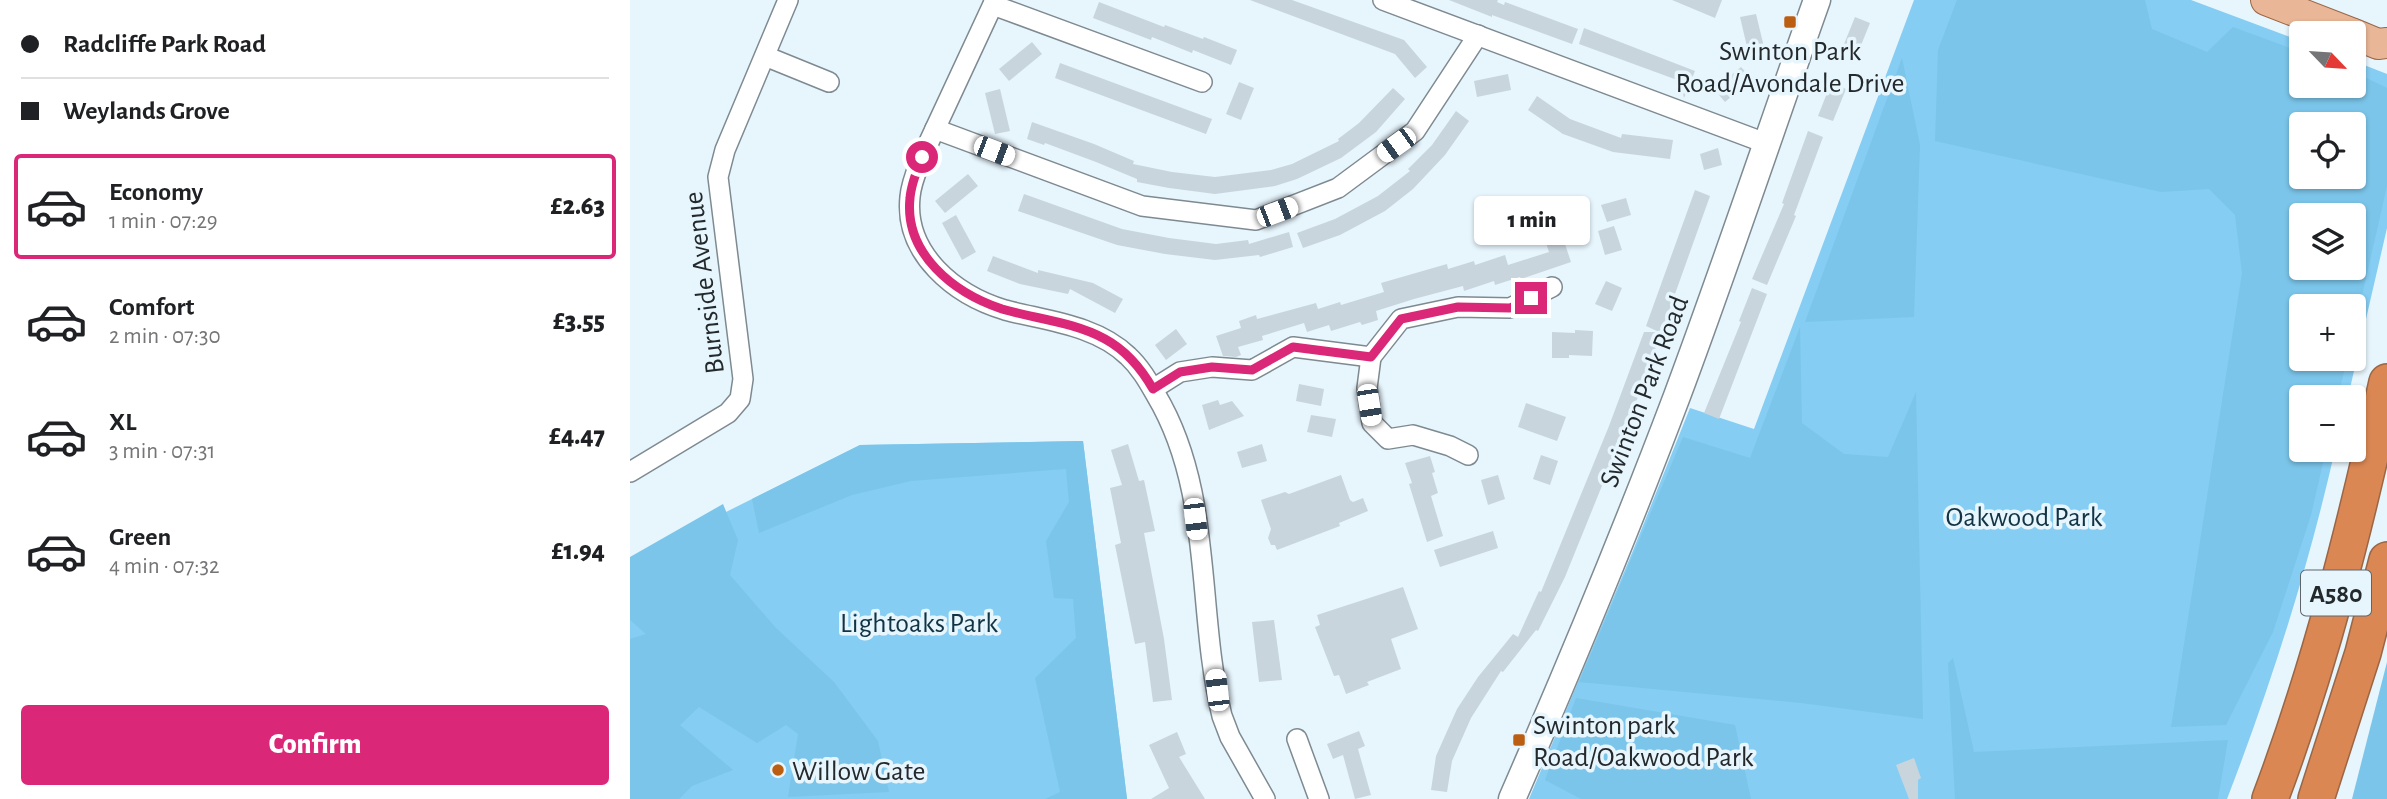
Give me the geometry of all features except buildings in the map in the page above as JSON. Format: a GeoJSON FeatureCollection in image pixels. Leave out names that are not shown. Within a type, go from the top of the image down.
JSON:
{"type":"FeatureCollection","features":[{"type":"Feature","properties":{"kind":"highway","name":"A580"},"geometry":{"type":"LineString","coordinates":[[2270,799],[2323,645],[2364,486],[2387,382]]}},
{"type":"Feature","properties":{"kind":"highway","name":"A580"},"geometry":{"type":"LineString","coordinates":[[2316,799],[2363,653],[2387,560]]}},
{"type":"Feature","properties":{"kind":"main road"},"geometry":{"type":"LineString","coordinates":[[2266,0],[2371,42]]}},
{"type":"Feature","properties":{"kind":"street","name":"Burnside Avenue"},"geometry":{"type":"LineString","coordinates":[[630,472],[728,413],[740,399],[743,389],[718,177],[725,150],[788,0]]}},
{"type":"Feature","properties":{"kind":"street"},"geometry":{"type":"LineString","coordinates":[[1383,0],[1768,144]]}},
{"type":"Feature","properties":{"kind":"street","name":"Swinton Park Road"},"geometry":{"type":"LineString","coordinates":[[1512,799],[1561,687],[1671,409],[1768,144],[1814,1]]}},
{"type":"Feature","properties":{"kind":"street"},"geometry":{"type":"LineString","coordinates":[[1202,82],[994,2],[912,184],[909,210],[915,237],[930,263],[959,288],[989,304],[1082,329],[1106,340],[1128,356],[1153,389],[1172,424],[1187,467],[1222,716],[1230,737],[1265,799]]}},
{"type":"Feature","properties":{"kind":"street"},"geometry":{"type":"LineString","coordinates":[[935,128],[1142,206],[1256,220],[1338,188],[1415,131],[1478,34]]}},
{"type":"Feature","properties":{"kind":"street"},"geometry":{"type":"LineString","coordinates":[[765,56],[829,82]]}},
{"type":"Feature","properties":{"kind":"street"},"geometry":{"type":"LineString","coordinates":[[1468,455],[1450,446],[1413,435],[1388,439],[1372,423],[1367,388],[1371,357],[1401,319],[1458,307],[1510,308],[1552,287]]}},
{"type":"Feature","properties":{"kind":"street"},"geometry":{"type":"LineString","coordinates":[[1153,389],[1180,372],[1212,367],[1252,370],[1293,347],[1371,357]]}},
{"type":"Feature","properties":{"kind":"street"},"geometry":{"type":"LineString","coordinates":[[1297,739],[1319,799]]}},
{"type":"Feature","properties":{"kind":"green space","name":"Oakwood Park"},"geometry":{"type":"Polygon","coordinates":[[[1914,0],[2191,0],[2289,37],[2289,98],[2366,98],[2366,66],[2387,74],[2387,228],[2366,319],[2366,294],[2289,294],[2289,371],[2354,371],[2351,385],[2289,385],[2289,462],[2332,462],[2287,626],[2227,799],[1529,799],[1690,408],[1754,429],[1914,0]]]}},
{"type":"Feature","properties":{"kind":"green space","name":"Lightoaks Park"},"geometry":{"type":"Polygon","coordinates":[[[1083,441],[1127,799],[630,799],[630,560],[860,445],[1083,441]]]}},
{"type":"Feature","properties":{"kind":"shaded area"},"geometry":{"type":"Polygon","coordinates":[[[1957,0],[2145,0],[2152,29],[2207,52],[2233,27],[2289,48],[2289,98],[2366,98],[2366,78],[2387,88],[2387,186],[2366,278],[2366,203],[2289,203],[2289,280],[2366,280],[2362,294],[2289,294],[2289,371],[2344,371],[2341,385],[2289,385],[2289,462],[2323,462],[2311,515],[2273,632],[2226,725],[2171,727],[2242,273],[2235,215],[2209,189],[2161,192],[1935,141],[1938,50],[1957,0]]]}},
{"type":"Feature","properties":{"kind":"shaded area"},"geometry":{"type":"Polygon","coordinates":[[[1902,58],[1920,145],[1914,317],[1805,322],[1902,58]]]}},
{"type":"Feature","properties":{"kind":"shaded area"},"geometry":{"type":"Polygon","coordinates":[[[1800,327],[1802,423],[1844,454],[1888,457],[1916,392],[1923,719],[1801,703],[1579,682],[1683,437],[1750,458],[1800,327]]]}},
{"type":"Feature","properties":{"kind":"shaded area"},"geometry":{"type":"Polygon","coordinates":[[[1083,441],[1127,799],[1045,799],[1060,792],[1035,678],[1076,638],[1073,599],[1054,598],[1046,541],[1069,502],[1066,469],[911,481],[852,495],[759,533],[752,499],[860,445],[1083,441]]]}},
{"type":"Feature","properties":{"kind":"shaded area"},"geometry":{"type":"Polygon","coordinates":[[[723,504],[738,540],[730,575],[776,628],[834,682],[878,741],[889,792],[788,797],[798,734],[786,725],[757,743],[699,707],[680,725],[733,770],[692,786],[679,799],[630,799],[630,639],[646,634],[630,620],[630,557],[723,504]]]}},
{"type":"Feature","properties":{"kind":"shaded area"},"geometry":{"type":"Polygon","coordinates":[[[1953,658],[1974,752],[2228,740],[2218,799],[1955,799],[1948,663],[1953,658]]]}},
{"type":"Feature","properties":{"kind":"shaded area"},"geometry":{"type":"Polygon","coordinates":[[[2387,662],[2387,799],[2352,799],[2387,662]]]}},
{"type":"Feature","properties":{"kind":"shaded area"},"geometry":{"type":"Polygon","coordinates":[[[1576,698],[1735,725],[1751,799],[1581,799],[1545,780],[1576,698]]]}},
{"type":"Feature","properties":{"kind":"place","name":"Swinton Park Road/Avondale Drive"},"geometry":{"type":"Point","coordinates":[1790,22]}},
{"type":"Feature","properties":{"kind":"place","name":"Swinton park Road/Oakwood Park"},"geometry":{"type":"Point","coordinates":[1519,740]}},
{"type":"Feature","properties":{"kind":"place","name":"Willow Gate"},"geometry":{"type":"Point","coordinates":[778,770]}},
{"type":"Feature","properties":{"kind":"route"},"geometry":{"type":"LineString","coordinates":[[922,157],[912,184],[909,210],[915,237],[930,263],[975,298],[1004,309],[1082,329],[1106,340],[1118,347],[1138,366],[1153,389],[1180,372],[1212,367],[1252,370],[1293,347],[1371,357],[1401,319],[1458,307],[1510,308],[1531,298]]}}]}
